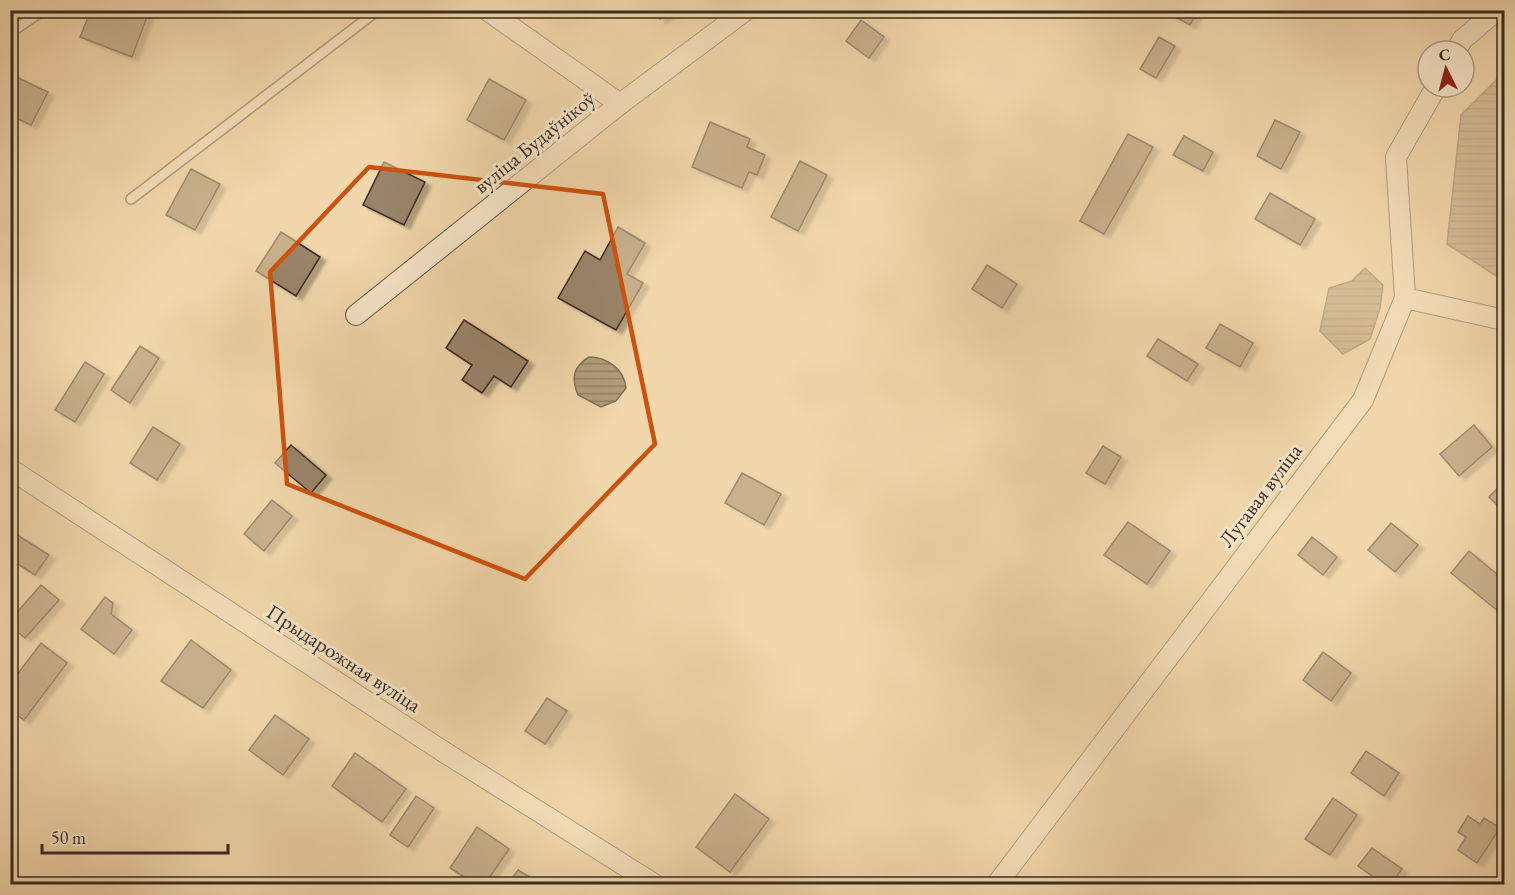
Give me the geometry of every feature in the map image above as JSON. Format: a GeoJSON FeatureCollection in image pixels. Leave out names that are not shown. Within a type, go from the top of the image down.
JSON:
{"type":"FeatureCollection","features":[{"type":"Feature","properties":{"kind":"street"},"geometry":{"type":"LineString","coordinates":[[487,10],[621,104]]}},
{"type":"Feature","properties":{"kind":"street","name":"вуліца Будаўнікоў"},"geometry":{"type":"LineString","coordinates":[[356,315],[621,104],[746,10]]}},
{"type":"Feature","properties":{"kind":"street"},"geometry":{"type":"LineString","coordinates":[[1463,39],[1497,10]]}},
{"type":"Feature","properties":{"kind":"street","name":"Лугавая вуліца"},"geometry":{"type":"LineString","coordinates":[[997,885],[1363,400],[1405,298],[1396,157],[1429,99]]}},
{"type":"Feature","properties":{"kind":"street"},"geometry":{"type":"LineString","coordinates":[[1405,298],[1504,320]]}},
{"type":"Feature","properties":{"kind":"street","name":"Прыдарожная вуліца"},"geometry":{"type":"LineString","coordinates":[[10,469],[444,752],[654,885]]}},
{"type":"Feature","properties":{"kind":"lane"},"geometry":{"type":"LineString","coordinates":[[10,33],[43,10]]}},
{"type":"Feature","properties":{"kind":"lane"},"geometry":{"type":"LineString","coordinates":[[131,199],[378,10]]}},
{"type":"Feature","properties":{"kind":"highlighted area"},"geometry":{"type":"Polygon","coordinates":[[[369,167],[603,194],[655,444],[525,579],[287,484],[270,272],[369,167]]]}},
{"type":"Feature","properties":{"kind":"shaded area"},"geometry":{"type":"Polygon","coordinates":[[[1504,72],[1504,281],[1447,244],[1461,115],[1504,72]]]}},
{"type":"Feature","properties":{"kind":"shaded area"},"geometry":{"type":"Polygon","coordinates":[[[1365,268],[1383,285],[1380,308],[1370,339],[1343,354],[1320,331],[1329,288],[1352,281],[1365,268]]]}},
{"type":"Feature","properties":{"kind":"shaded area"},"geometry":{"type":"Polygon","coordinates":[[[589,357],[602,359],[614,365],[622,375],[626,388],[616,401],[601,407],[578,395],[575,373],[589,357]]]}},
{"type":"Feature","properties":{"kind":"building"},"geometry":{"type":"Polygon","coordinates":[[[91,10],[139,10],[148,14],[132,57],[80,37],[91,10]]]}},
{"type":"Feature","properties":{"kind":"building"},"geometry":{"type":"Polygon","coordinates":[[[656,10],[677,10],[660,19],[656,10]]]}},
{"type":"Feature","properties":{"kind":"building"},"geometry":{"type":"Polygon","coordinates":[[[1173,10],[1198,10],[1190,25],[1170,14],[1173,10]]]}},
{"type":"Feature","properties":{"kind":"building"},"geometry":{"type":"Polygon","coordinates":[[[861,20],[884,37],[869,58],[846,41],[861,20]]]}},
{"type":"Feature","properties":{"kind":"building"},"geometry":{"type":"Polygon","coordinates":[[[1159,37],[1175,46],[1156,78],[1140,69],[1159,37]]]}},
{"type":"Feature","properties":{"kind":"building"},"geometry":{"type":"Polygon","coordinates":[[[10,74],[48,92],[31,125],[10,115],[10,74]]]}},
{"type":"Feature","properties":{"kind":"building"},"geometry":{"type":"Polygon","coordinates":[[[489,79],[526,100],[504,140],[467,120],[489,79]]]}},
{"type":"Feature","properties":{"kind":"building"},"geometry":{"type":"Polygon","coordinates":[[[1275,120],[1300,132],[1281,169],[1257,156],[1275,120]]]}},
{"type":"Feature","properties":{"kind":"building"},"geometry":{"type":"Polygon","coordinates":[[[710,122],[750,139],[747,147],[765,155],[757,175],[749,172],[742,188],[692,167],[710,122]]]}},
{"type":"Feature","properties":{"kind":"building"},"geometry":{"type":"Polygon","coordinates":[[[1128,134],[1153,147],[1104,234],[1080,221],[1128,134]]]}},
{"type":"Feature","properties":{"kind":"building"},"geometry":{"type":"Polygon","coordinates":[[[1184,136],[1213,152],[1203,171],[1173,155],[1184,136]]]}},
{"type":"Feature","properties":{"kind":"building"},"geometry":{"type":"Polygon","coordinates":[[[800,161],[827,175],[798,231],[771,217],[800,161]]]}},
{"type":"Feature","properties":{"kind":"building"},"geometry":{"type":"Polygon","coordinates":[[[384,162],[425,182],[404,225],[363,205],[384,162]]]}},
{"type":"Feature","properties":{"kind":"building"},"geometry":{"type":"Polygon","coordinates":[[[191,169],[220,184],[195,230],[166,215],[191,169]]]}},
{"type":"Feature","properties":{"kind":"building"},"geometry":{"type":"Polygon","coordinates":[[[1270,193],[1315,219],[1300,245],[1255,219],[1270,193]]]}},
{"type":"Feature","properties":{"kind":"building"},"geometry":{"type":"Polygon","coordinates":[[[618,227],[645,243],[627,274],[643,283],[616,330],[558,298],[585,251],[600,260],[618,227]]]}},
{"type":"Feature","properties":{"kind":"building"},"geometry":{"type":"Polygon","coordinates":[[[281,232],[320,257],[296,296],[256,271],[281,232]]]}},
{"type":"Feature","properties":{"kind":"building"},"geometry":{"type":"Polygon","coordinates":[[[987,265],[1017,284],[1002,308],[972,289],[987,265]]]}},
{"type":"Feature","properties":{"kind":"building"},"geometry":{"type":"Polygon","coordinates":[[[464,320],[528,361],[511,387],[494,376],[482,393],[462,380],[472,365],[446,348],[464,320]]]}},
{"type":"Feature","properties":{"kind":"building"},"geometry":{"type":"Polygon","coordinates":[[[1220,324],[1253,343],[1240,367],[1206,348],[1220,324]]]}},
{"type":"Feature","properties":{"kind":"building"},"geometry":{"type":"Polygon","coordinates":[[[1158,339],[1198,364],[1187,381],[1147,356],[1158,339]]]}},
{"type":"Feature","properties":{"kind":"building"},"geometry":{"type":"Polygon","coordinates":[[[140,346],[159,358],[130,403],[111,390],[140,346]]]}},
{"type":"Feature","properties":{"kind":"building"},"geometry":{"type":"Polygon","coordinates":[[[85,362],[104,374],[75,422],[55,410],[85,362]]]}},
{"type":"Feature","properties":{"kind":"building"},"geometry":{"type":"Polygon","coordinates":[[[1474,425],[1492,447],[1459,476],[1440,454],[1474,425]]]}},
{"type":"Feature","properties":{"kind":"building"},"geometry":{"type":"Polygon","coordinates":[[[153,427],[180,444],[157,480],[130,463],[153,427]]]}},
{"type":"Feature","properties":{"kind":"building"},"geometry":{"type":"Polygon","coordinates":[[[291,445],[326,475],[311,493],[275,463],[291,445]]]}},
{"type":"Feature","properties":{"kind":"building"},"geometry":{"type":"Polygon","coordinates":[[[1103,446],[1121,457],[1105,484],[1086,473],[1103,446]]]}},
{"type":"Feature","properties":{"kind":"building"},"geometry":{"type":"Polygon","coordinates":[[[742,473],[781,494],[764,525],[725,503],[742,473]]]}},
{"type":"Feature","properties":{"kind":"building"},"geometry":{"type":"Polygon","coordinates":[[[1504,482],[1504,512],[1489,497],[1504,482]]]}},
{"type":"Feature","properties":{"kind":"building"},"geometry":{"type":"Polygon","coordinates":[[[272,500],[292,516],[264,551],[244,534],[272,500]]]}},
{"type":"Feature","properties":{"kind":"building"},"geometry":{"type":"Polygon","coordinates":[[[1128,522],[1170,551],[1147,584],[1104,555],[1128,522]]]}},
{"type":"Feature","properties":{"kind":"building"},"geometry":{"type":"Polygon","coordinates":[[[1391,523],[1418,545],[1395,572],[1368,550],[1391,523]]]}},
{"type":"Feature","properties":{"kind":"building"},"geometry":{"type":"Polygon","coordinates":[[[14,533],[49,555],[35,575],[10,559],[10,537],[14,533]]]}},
{"type":"Feature","properties":{"kind":"building"},"geometry":{"type":"Polygon","coordinates":[[[1312,537],[1337,557],[1323,575],[1298,555],[1312,537]]]}},
{"type":"Feature","properties":{"kind":"building"},"geometry":{"type":"Polygon","coordinates":[[[1469,551],[1504,580],[1504,616],[1451,573],[1469,551]]]}},
{"type":"Feature","properties":{"kind":"building"},"geometry":{"type":"Polygon","coordinates":[[[41,585],[59,600],[25,638],[10,626],[10,620],[41,585]]]}},
{"type":"Feature","properties":{"kind":"building"},"geometry":{"type":"Polygon","coordinates":[[[105,597],[113,603],[111,614],[132,630],[114,654],[81,629],[105,597]]]}},
{"type":"Feature","properties":{"kind":"building"},"geometry":{"type":"Polygon","coordinates":[[[191,640],[231,670],[203,708],[161,681],[191,640]]]}},
{"type":"Feature","properties":{"kind":"building"},"geometry":{"type":"Polygon","coordinates":[[[41,643],[67,663],[24,720],[10,710],[10,684],[41,643]]]}},
{"type":"Feature","properties":{"kind":"building"},"geometry":{"type":"Polygon","coordinates":[[[1323,652],[1351,673],[1331,701],[1303,680],[1323,652]]]}},
{"type":"Feature","properties":{"kind":"building"},"geometry":{"type":"Polygon","coordinates":[[[547,698],[567,711],[545,744],[525,731],[547,698]]]}},
{"type":"Feature","properties":{"kind":"building"},"geometry":{"type":"Polygon","coordinates":[[[275,715],[309,739],[283,775],[249,750],[275,715]]]}},
{"type":"Feature","properties":{"kind":"building"},"geometry":{"type":"Polygon","coordinates":[[[1366,751],[1399,773],[1384,796],[1351,773],[1366,751]]]}},
{"type":"Feature","properties":{"kind":"building"},"geometry":{"type":"Polygon","coordinates":[[[355,753],[406,789],[382,822],[332,786],[355,753]]]}},
{"type":"Feature","properties":{"kind":"building"},"geometry":{"type":"Polygon","coordinates":[[[735,794],[769,819],[730,872],[696,847],[735,794]]]}},
{"type":"Feature","properties":{"kind":"building"},"geometry":{"type":"Polygon","coordinates":[[[416,796],[434,808],[408,847],[390,835],[416,796]]]}},
{"type":"Feature","properties":{"kind":"building"},"geometry":{"type":"Polygon","coordinates":[[[1333,798],[1357,815],[1330,855],[1305,839],[1333,798]]]}},
{"type":"Feature","properties":{"kind":"building"},"geometry":{"type":"Polygon","coordinates":[[[1468,816],[1480,824],[1484,818],[1500,828],[1477,863],[1458,850],[1466,837],[1458,832],[1468,816]]]}},
{"type":"Feature","properties":{"kind":"building"},"geometry":{"type":"Polygon","coordinates":[[[477,827],[509,849],[485,884],[475,884],[450,868],[477,827]]]}},
{"type":"Feature","properties":{"kind":"building"},"geometry":{"type":"Polygon","coordinates":[[[1372,848],[1402,869],[1391,884],[1384,884],[1358,866],[1372,848]]]}},
{"type":"Feature","properties":{"kind":"building"},"geometry":{"type":"Polygon","coordinates":[[[518,870],[541,884],[508,884],[518,870]]]}}]}
